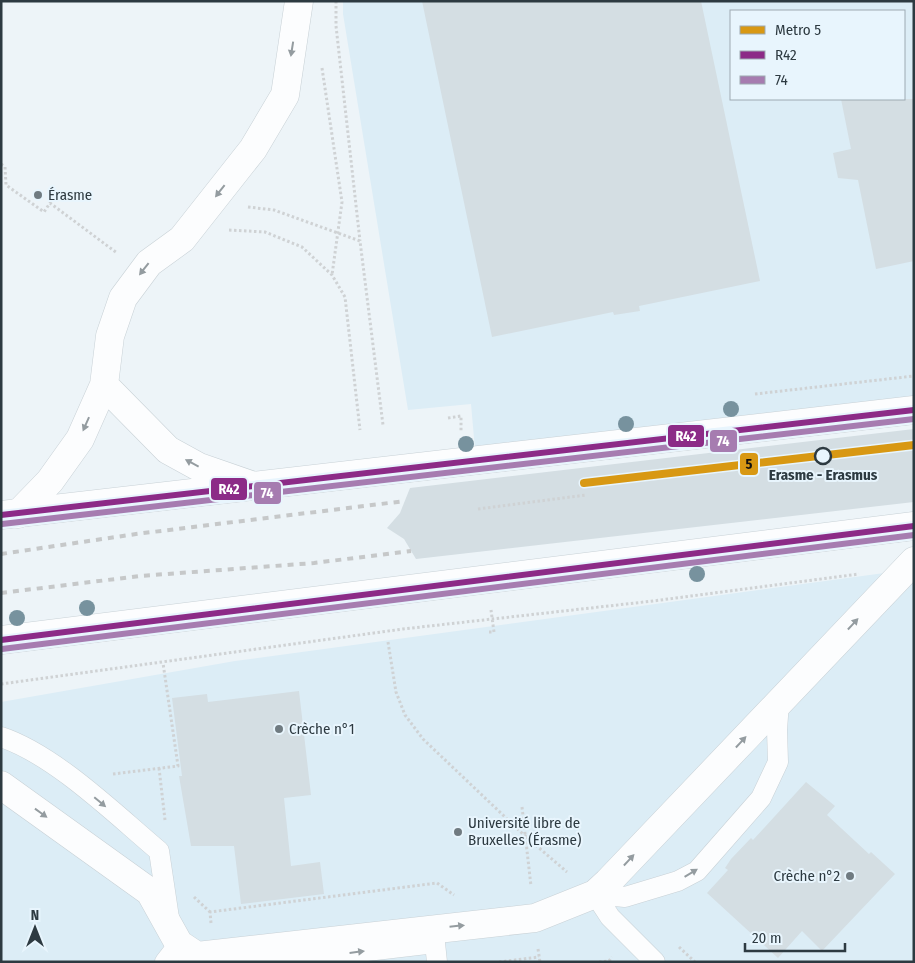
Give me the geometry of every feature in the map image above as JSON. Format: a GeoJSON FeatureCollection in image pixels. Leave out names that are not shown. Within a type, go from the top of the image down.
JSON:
{"type":"FeatureCollection","features":[{"type":"Feature","properties":{"kind":"street"},"geometry":{"type":"LineString","coordinates":[[10,514],[50,481],[80,439],[104,385],[110,336],[123,298],[149,263],[182,239],[253,149],[285,95],[299,1]]}},
{"type":"Feature","properties":{"kind":"street"},"geometry":{"type":"LineString","coordinates":[[104,385],[168,450],[199,467],[254,486]]}},
{"type":"Feature","properties":{"kind":"street"},"geometry":{"type":"LineString","coordinates":[[10,514],[914,410]]}},
{"type":"Feature","properties":{"kind":"street"},"geometry":{"type":"LineString","coordinates":[[1,640],[914,526]]}},
{"type":"Feature","properties":{"kind":"street"},"geometry":{"type":"LineString","coordinates":[[1,785],[150,892],[187,951],[257,956],[535,918],[595,894],[910,564]]}},
{"type":"Feature","properties":{"kind":"lane"},"geometry":{"type":"LineString","coordinates":[[595,894],[625,896],[678,881],[697,871],[761,798],[778,762],[779,702]]}},
{"type":"Feature","properties":{"kind":"lane"},"geometry":{"type":"LineString","coordinates":[[1,737],[15,742],[73,779],[159,851],[187,951]]}},
{"type":"Feature","properties":{"kind":"lane"},"geometry":{"type":"LineString","coordinates":[[595,894],[610,917],[646,959]]}},
{"type":"Feature","properties":{"kind":"lane"},"geometry":{"type":"LineString","coordinates":[[274,962],[435,943],[437,962]]}},
{"type":"Feature","properties":{"kind":"path"},"geometry":{"type":"LineString","coordinates":[[336,1],[336,26],[382,425]]}},
{"type":"Feature","properties":{"kind":"path"},"geometry":{"type":"LineString","coordinates":[[322,66],[342,202],[332,275]]}},
{"type":"Feature","properties":{"kind":"path"},"geometry":{"type":"LineString","coordinates":[[1,164],[5,167],[6,185],[44,212],[50,203],[122,257]]}},
{"type":"Feature","properties":{"kind":"path"},"geometry":{"type":"LineString","coordinates":[[213,199],[223,204],[274,210],[360,241]]}},
{"type":"Feature","properties":{"kind":"path"},"geometry":{"type":"LineString","coordinates":[[182,239],[222,229],[266,232],[302,247],[332,275],[345,297],[360,430]]}},
{"type":"Feature","properties":{"kind":"path"},"geometry":{"type":"LineString","coordinates":[[478,509],[586,495]]}},
{"type":"Feature","properties":{"kind":"path"},"geometry":{"type":"LineString","coordinates":[[1,684],[393,630],[492,620],[910,564]]}},
{"type":"Feature","properties":{"kind":"path"},"geometry":{"type":"LineString","coordinates":[[489,632],[494,632],[490,606]]}},
{"type":"Feature","properties":{"kind":"path"},"geometry":{"type":"LineString","coordinates":[[388,642],[396,692],[405,715],[423,738],[524,835],[595,894]]}},
{"type":"Feature","properties":{"kind":"path"},"geometry":{"type":"LineString","coordinates":[[73,779],[178,766],[163,663]]}},
{"type":"Feature","properties":{"kind":"path"},"geometry":{"type":"LineString","coordinates":[[187,951],[210,912],[437,883],[455,897]]}},
{"type":"Feature","properties":{"kind":"path"},"geometry":{"type":"LineString","coordinates":[[499,962],[539,957]]}},
{"type":"Feature","properties":{"kind":"shaded area"},"geometry":{"type":"Polygon","coordinates":[[[343,1],[914,1],[914,420],[477,472],[471,404],[408,410],[343,14],[343,1]]]}},
{"type":"Feature","properties":{"kind":"shaded area","name":"Université libre de Bruxelles (Érasme)"},"geometry":{"type":"Polygon","coordinates":[[[914,569],[914,962],[1,962],[1,702],[235,661],[914,569]]]}},
{"type":"Feature","properties":{"kind":"building"},"geometry":{"type":"Polygon","coordinates":[[[422,1],[701,1],[760,281],[639,306],[640,311],[614,315],[613,312],[492,337],[422,1]]]}},
{"type":"Feature","properties":{"kind":"building"},"geometry":{"type":"Polygon","coordinates":[[[914,99],[914,261],[876,269],[858,180],[838,178],[833,153],[851,149],[841,100],[914,99]]]}},
{"type":"Feature","properties":{"kind":"building"},"geometry":{"type":"Polygon","coordinates":[[[914,429],[914,502],[416,559],[404,539],[387,528],[400,513],[410,488],[914,429]]]}},
{"type":"Feature","properties":{"kind":"building"},"geometry":{"type":"Polygon","coordinates":[[[299,691],[311,795],[284,798],[291,866],[320,862],[324,894],[241,904],[234,846],[191,846],[179,776],[182,776],[172,698],[207,694],[208,702],[299,691]]]}},
{"type":"Feature","properties":{"kind":"building"},"geometry":{"type":"Polygon","coordinates":[[[806,782],[835,806],[827,815],[869,854],[871,852],[895,874],[822,951],[802,931],[778,958],[707,893],[728,870],[725,868],[731,859],[751,838],[753,840],[806,782]]]}},
{"type":"Feature","properties":{"kind":"railway"},"geometry":{"type":"LineString","coordinates":[[1,554],[136,534],[405,501]]}},
{"type":"Feature","properties":{"kind":"railway"},"geometry":{"type":"LineString","coordinates":[[1,593],[140,576],[314,563],[411,551]]}},
{"type":"Feature","properties":{"kind":"metro line","name":"5"},"geometry":{"type":"LineString","coordinates":[[584,483],[914,445]]}},
{"type":"Feature","properties":{"kind":"transit line","name":"R42"},"geometry":{"type":"LineString","coordinates":[[1,515],[914,410]]}},
{"type":"Feature","properties":{"kind":"transit line","name":"74"},"geometry":{"type":"LineString","coordinates":[[2,524],[914,419]]}},
{"type":"Feature","properties":{"kind":"transit line","name":"R42"},"geometry":{"type":"LineString","coordinates":[[1,640],[914,526]]}},
{"type":"Feature","properties":{"kind":"transit line","name":"74"},"geometry":{"type":"LineString","coordinates":[[2,649],[914,535]]}},
{"type":"Feature","properties":{"kind":"place","name":"Érasme"},"geometry":{"type":"Point","coordinates":[38,195]}},
{"type":"Feature","properties":{"kind":"place","name":"Erasme - Erasmus"},"geometry":{"type":"Point","coordinates":[823,456]}},
{"type":"Feature","properties":{"kind":"place","name":"Crèche n°1"},"geometry":{"type":"Point","coordinates":[279,729]}},
{"type":"Feature","properties":{"kind":"place","name":"Université libre de Bruxelles (Érasme)"},"geometry":{"type":"Point","coordinates":[458,832]}},
{"type":"Feature","properties":{"kind":"place","name":"Crèche n°2"},"geometry":{"type":"Point","coordinates":[850,876]}}]}
